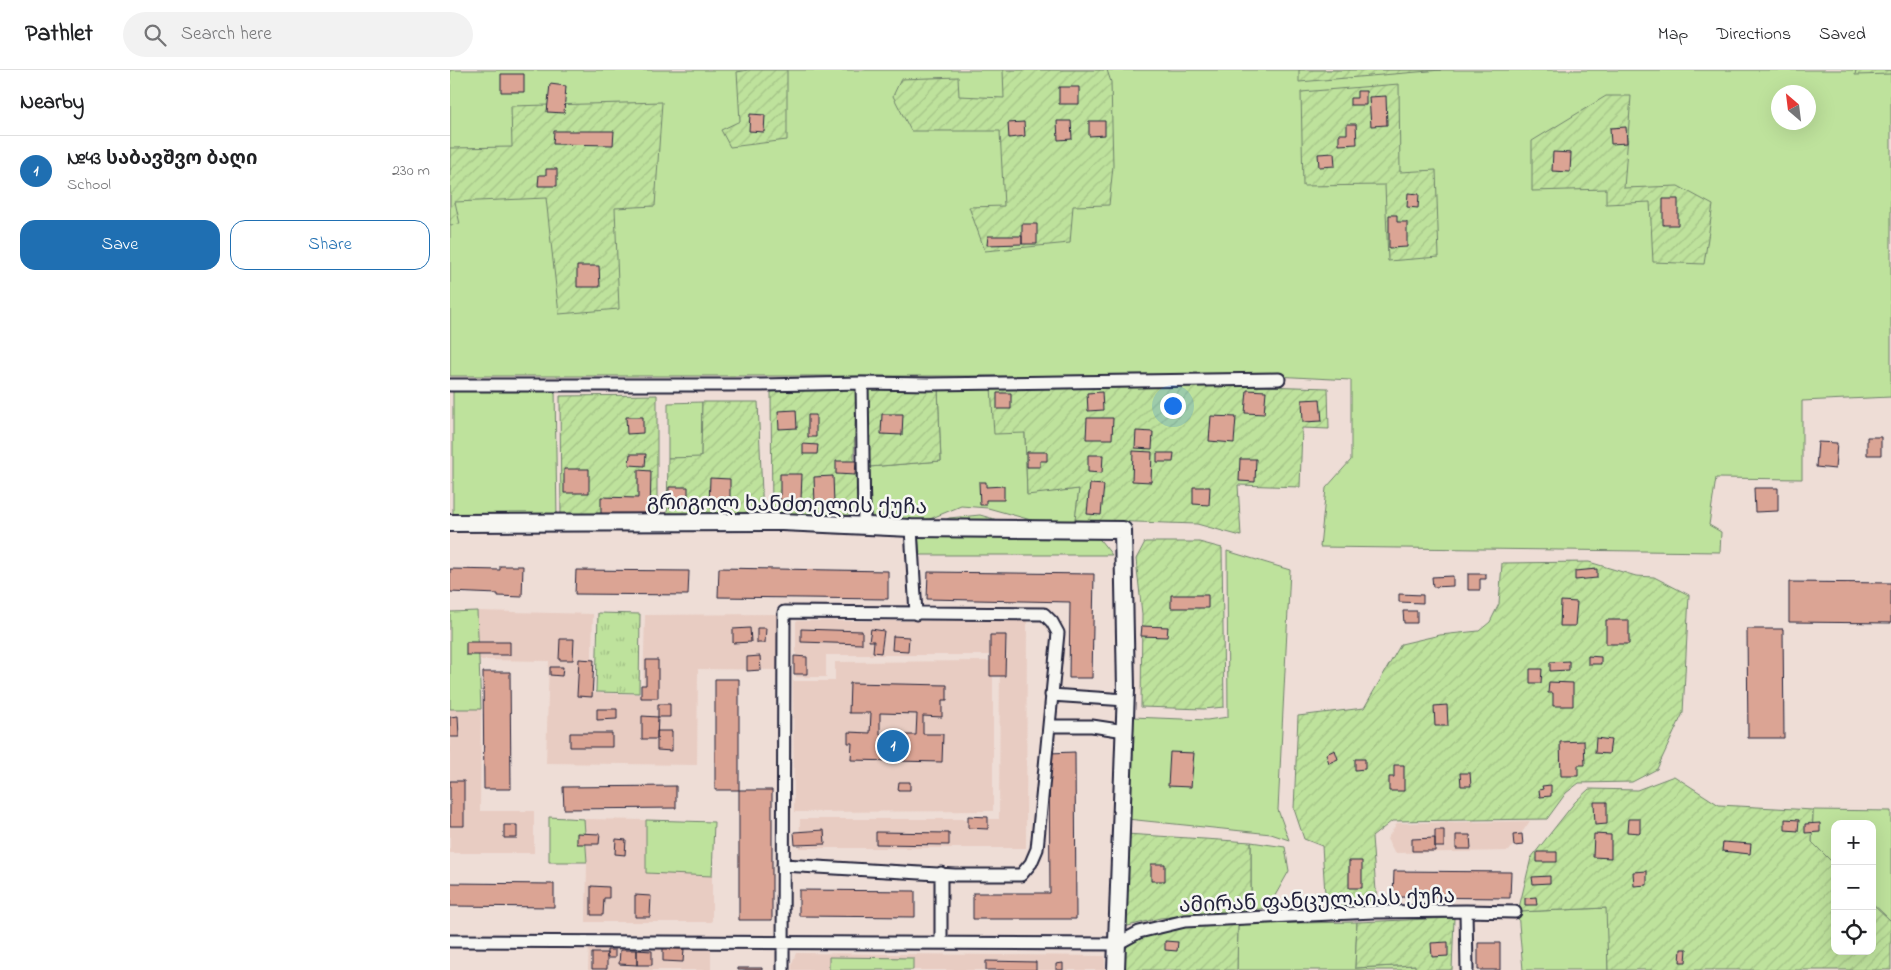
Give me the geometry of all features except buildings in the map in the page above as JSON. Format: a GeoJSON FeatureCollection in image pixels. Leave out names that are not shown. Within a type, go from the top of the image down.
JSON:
{"type":"FeatureCollection","features":[{"type":"Feature","properties":{"kind":"street"},"geometry":{"type":"LineString","coordinates":[[450,385],[930,384],[1279,379]]}},
{"type":"Feature","properties":{"kind":"street"},"geometry":{"type":"LineString","coordinates":[[862,383],[864,526]]}},
{"type":"Feature","properties":{"kind":"street","name":"გრიგოლ ხანძთელის ქუჩა"},"geometry":{"type":"LineString","coordinates":[[450,524],[782,522],[911,528],[1123,530],[1126,700]]}},
{"type":"Feature","properties":{"kind":"street"},"geometry":{"type":"LineString","coordinates":[[911,528],[916,614]]}},
{"type":"Feature","properties":{"kind":"street"},"geometry":{"type":"LineString","coordinates":[[783,865],[940,874],[1021,876],[1032,863],[1037,849],[1058,633],[1052,622],[1044,614],[784,612],[782,943],[783,970]]}},
{"type":"Feature","properties":{"kind":"street"},"geometry":{"type":"LineString","coordinates":[[1051,695],[1126,700],[1116,970]]}},
{"type":"Feature","properties":{"kind":"street"},"geometry":{"type":"LineString","coordinates":[[1050,726],[1092,726],[1125,731]]}},
{"type":"Feature","properties":{"kind":"street"},"geometry":{"type":"LineString","coordinates":[[940,874],[941,944]]}},
{"type":"Feature","properties":{"kind":"street"},"geometry":{"type":"LineString","coordinates":[[1466,911],[1515,912]]}},
{"type":"Feature","properties":{"kind":"street","name":"ამირან ფანცულაიას ქუჩა"},"geometry":{"type":"LineString","coordinates":[[1116,944],[1139,932],[1186,921],[1373,912],[1466,911],[1467,970]]}},
{"type":"Feature","properties":{"kind":"street"},"geometry":{"type":"LineString","coordinates":[[450,941],[1116,944]]}},
{"type":"Feature","properties":{"kind":"shaded area"},"geometry":{"type":"Polygon","coordinates":[[[477,611],[593,614],[591,693],[643,694],[645,615],[782,614],[781,670],[698,669],[697,765],[546,763],[549,661],[479,660],[477,611]]]}},
{"type":"Feature","properties":{"kind":"shaded area"},"geometry":{"type":"Polygon","coordinates":[[[796,621],[1027,621],[1026,848],[799,848],[800,819],[999,819],[1000,655],[826,655],[826,677],[796,677],[796,621]]]}},
{"type":"Feature","properties":{"kind":"shaded area"},"geometry":{"type":"Polygon","coordinates":[[[993,661],[993,811],[794,812],[793,681],[835,681],[835,662],[993,661]]]}},
{"type":"Feature","properties":{"kind":"shaded area"},"geometry":{"type":"Polygon","coordinates":[[[450,709],[481,709],[480,811],[534,811],[534,853],[450,853],[450,709]]]}},
{"type":"Feature","properties":{"kind":"shaded area"},"geometry":{"type":"Polygon","coordinates":[[[584,819],[646,820],[646,872],[712,876],[712,922],[586,922],[587,863],[584,819]]]}},
{"type":"Feature","properties":{"kind":"shaded area"},"geometry":{"type":"Polygon","coordinates":[[[1530,821],[1509,851],[1395,853],[1387,839],[1397,823],[1530,821]]]}},
{"type":"Feature","properties":{"kind":"shaded area"},"geometry":{"type":"Polygon","coordinates":[[[589,945],[711,947],[711,970],[588,970],[589,945]]]}},
{"type":"Feature","properties":{"kind":"shaded area"},"geometry":{"type":"Polygon","coordinates":[[[796,953],[1105,956],[1105,970],[792,970],[792,963],[796,953]]]}},
{"type":"Feature","properties":{"kind":"green space"},"geometry":{"type":"Polygon","coordinates":[[[450,70],[1891,70],[1891,397],[1802,401],[1802,479],[1716,478],[1709,525],[1721,532],[1720,552],[1320,547],[1326,488],[1351,460],[1351,380],[1275,376],[450,376],[450,70]]]}},
{"type":"Feature","properties":{"kind":"green space"},"geometry":{"type":"Polygon","coordinates":[[[748,70],[787,70],[787,140],[730,147],[721,130],[740,121],[737,72],[748,70]]]}},
{"type":"Feature","properties":{"kind":"green space"},"geometry":{"type":"Polygon","coordinates":[[[1003,70],[1107,70],[1111,82],[1113,166],[1109,205],[1073,206],[1070,243],[985,251],[969,207],[1004,206],[1000,131],[911,131],[893,96],[901,79],[958,77],[959,96],[1004,98],[1003,70]]]}},
{"type":"Feature","properties":{"kind":"green space"},"geometry":{"type":"Polygon","coordinates":[[[1299,70],[1441,70],[1299,82],[1299,70]]]}},
{"type":"Feature","properties":{"kind":"green space"},"geometry":{"type":"Polygon","coordinates":[[[1856,70],[1891,70],[1891,74],[1855,75],[1856,70]]]}},
{"type":"Feature","properties":{"kind":"green space"},"geometry":{"type":"Polygon","coordinates":[[[1399,84],[1400,172],[1436,170],[1439,257],[1388,261],[1385,185],[1303,186],[1301,92],[1399,84]]]}},
{"type":"Feature","properties":{"kind":"green space"},"geometry":{"type":"Polygon","coordinates":[[[1606,96],[1631,96],[1624,188],[1678,186],[1713,205],[1704,264],[1653,262],[1650,202],[1606,204],[1606,189],[1532,191],[1532,141],[1606,96]]]}},
{"type":"Feature","properties":{"kind":"green space"},"geometry":{"type":"Polygon","coordinates":[[[662,102],[655,206],[615,208],[619,309],[559,314],[546,198],[455,202],[460,224],[450,225],[450,148],[512,147],[511,106],[662,102]]]}},
{"type":"Feature","properties":{"kind":"green space"},"geometry":{"type":"Polygon","coordinates":[[[856,386],[854,458],[861,515],[772,516],[771,392],[856,386]]]}},
{"type":"Feature","properties":{"kind":"green space"},"geometry":{"type":"Polygon","coordinates":[[[1261,386],[1328,388],[1329,429],[1302,428],[1300,487],[1238,485],[1241,536],[1197,524],[1075,520],[1079,489],[1027,495],[1025,433],[994,434],[991,387],[1261,386]]]}},
{"type":"Feature","properties":{"kind":"green space"},"geometry":{"type":"Polygon","coordinates":[[[991,387],[1025,433],[1027,494],[1079,489],[1075,520],[1049,525],[988,508],[961,506],[920,523],[872,520],[869,467],[941,461],[938,388],[991,387]]]}},
{"type":"Feature","properties":{"kind":"green space"},"geometry":{"type":"Polygon","coordinates":[[[858,388],[938,388],[941,461],[869,467],[858,388]]]}},
{"type":"Feature","properties":{"kind":"green space"},"geometry":{"type":"Polygon","coordinates":[[[453,389],[555,389],[557,521],[453,522],[453,389]]]}},
{"type":"Feature","properties":{"kind":"green space"},"geometry":{"type":"Polygon","coordinates":[[[657,395],[657,517],[561,517],[560,396],[657,395]]]}},
{"type":"Feature","properties":{"kind":"green space"},"geometry":{"type":"Polygon","coordinates":[[[702,402],[701,458],[668,458],[668,403],[702,402]]]}},
{"type":"Feature","properties":{"kind":"green space"},"geometry":{"type":"Polygon","coordinates":[[[702,402],[758,402],[763,516],[667,516],[668,458],[701,457],[702,402]]]}},
{"type":"Feature","properties":{"kind":"green space"},"geometry":{"type":"Polygon","coordinates":[[[980,515],[1042,533],[1093,531],[1112,555],[920,555],[918,535],[949,518],[980,515]]]}},
{"type":"Feature","properties":{"kind":"green space"},"geometry":{"type":"Polygon","coordinates":[[[1145,542],[1199,542],[1222,548],[1224,707],[1204,709],[1141,707],[1142,614],[1136,559],[1145,542]]]}},
{"type":"Feature","properties":{"kind":"green space"},"geometry":{"type":"Polygon","coordinates":[[[1227,551],[1290,570],[1278,810],[1289,840],[1271,834],[1127,819],[1132,717],[1207,720],[1228,717],[1227,551]]]}},
{"type":"Feature","properties":{"kind":"green space"},"geometry":{"type":"Polygon","coordinates":[[[1589,562],[1636,576],[1654,577],[1689,595],[1683,713],[1657,769],[1632,782],[1579,783],[1566,793],[1547,819],[1392,821],[1372,837],[1377,905],[1326,910],[1322,846],[1304,839],[1294,809],[1298,716],[1364,708],[1401,644],[1440,635],[1479,631],[1490,622],[1499,604],[1502,563],[1589,562]]]}},
{"type":"Feature","properties":{"kind":"green space"},"geometry":{"type":"Polygon","coordinates":[[[477,611],[481,709],[450,709],[450,612],[477,611]]]}},
{"type":"Feature","properties":{"kind":"green space"},"geometry":{"type":"Polygon","coordinates":[[[598,613],[640,614],[639,693],[596,692],[598,613]]]}},
{"type":"Feature","properties":{"kind":"green space"},"geometry":{"type":"Polygon","coordinates":[[[1674,776],[1719,805],[1813,810],[1812,842],[1831,861],[1831,955],[1876,955],[1876,907],[1891,921],[1891,970],[1608,970],[1606,908],[1518,912],[1531,858],[1575,802],[1589,789],[1637,790],[1674,776]]]}},
{"type":"Feature","properties":{"kind":"green space"},"geometry":{"type":"Polygon","coordinates":[[[1813,810],[1891,811],[1891,921],[1876,907],[1876,820],[1831,820],[1831,861],[1812,842],[1813,810]]]}},
{"type":"Feature","properties":{"kind":"green space"},"geometry":{"type":"Polygon","coordinates":[[[549,817],[584,819],[587,862],[549,862],[549,817]]]}},
{"type":"Feature","properties":{"kind":"green space"},"geometry":{"type":"Polygon","coordinates":[[[646,820],[714,822],[712,876],[646,873],[646,820]]]}},
{"type":"Feature","properties":{"kind":"green space"},"geometry":{"type":"Polygon","coordinates":[[[1126,834],[1251,842],[1251,910],[1160,918],[1124,927],[1126,834]]]}},
{"type":"Feature","properties":{"kind":"green space"},"geometry":{"type":"Polygon","coordinates":[[[1251,842],[1285,847],[1289,871],[1268,908],[1251,910],[1251,842]]]}},
{"type":"Feature","properties":{"kind":"green space"},"geometry":{"type":"Polygon","coordinates":[[[1607,908],[1608,970],[1523,970],[1518,912],[1607,908]]]}},
{"type":"Feature","properties":{"kind":"green space"},"geometry":{"type":"Polygon","coordinates":[[[1454,918],[1452,970],[1415,970],[1415,965],[1355,968],[1357,922],[1454,918]]]}},
{"type":"Feature","properties":{"kind":"green space"},"geometry":{"type":"Polygon","coordinates":[[[1357,922],[1355,968],[1416,965],[1415,970],[1237,970],[1238,924],[1357,922]]]}},
{"type":"Feature","properties":{"kind":"green space"},"geometry":{"type":"Polygon","coordinates":[[[1238,924],[1237,970],[1124,970],[1123,954],[1131,940],[1184,927],[1238,924]]]}},
{"type":"Feature","properties":{"kind":"green space"},"geometry":{"type":"Polygon","coordinates":[[[829,957],[913,958],[913,970],[829,970],[829,957]]]}},
{"type":"Feature","properties":{"kind":"place","name":"№43 საბავშვო ბაღი"},"geometry":{"type":"Point","coordinates":[893,746]}}]}
